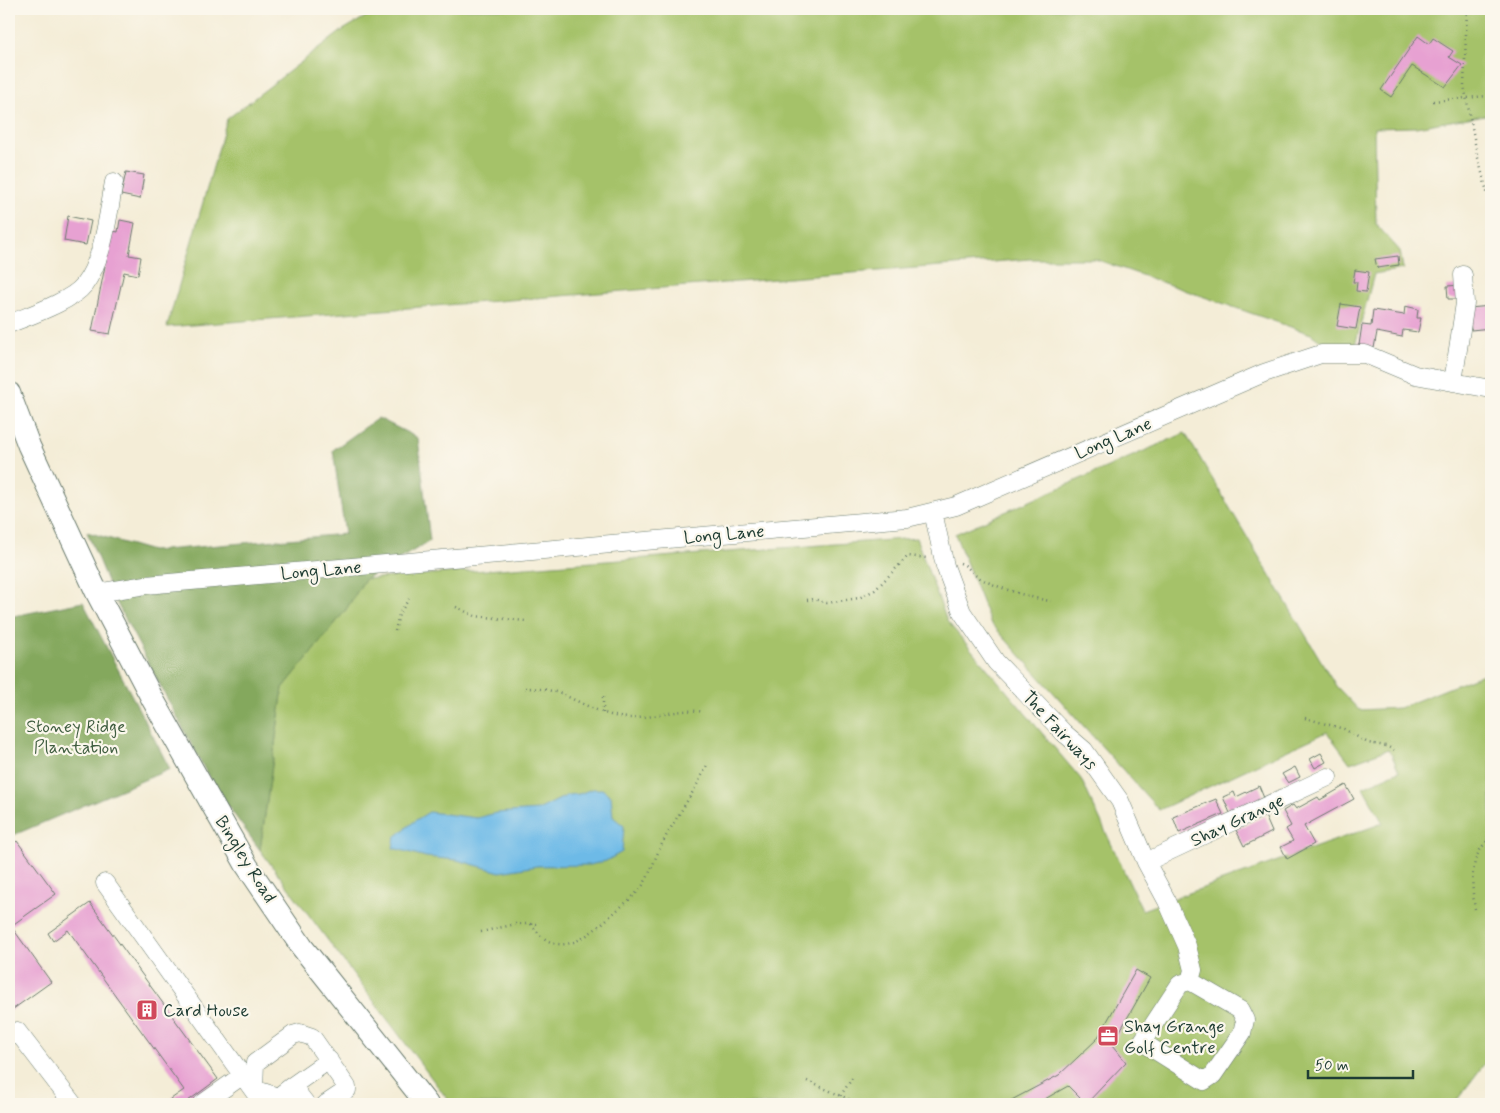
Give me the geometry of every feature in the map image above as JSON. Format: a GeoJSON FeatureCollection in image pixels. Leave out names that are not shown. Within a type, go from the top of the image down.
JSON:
{"type":"FeatureCollection","features":[{"type":"Feature","properties":{"kind":"main road","name":"Bingley Road"},"geometry":{"type":"LineString","coordinates":[[9,393],[28,446],[97,593],[152,698],[247,866],[302,947],[427,1104]]}},
{"type":"Feature","properties":{"kind":"street"},"geometry":{"type":"LineString","coordinates":[[9,324],[59,303],[83,287],[95,263],[114,182]]}},
{"type":"Feature","properties":{"kind":"street"},"geometry":{"type":"LineString","coordinates":[[1453,382],[1465,303],[1463,275]]}},
{"type":"Feature","properties":{"kind":"street","name":"Long Lane"},"geometry":{"type":"LineString","coordinates":[[97,593],[137,586],[907,518],[956,506],[1264,373],[1322,354],[1365,354],[1415,375],[1491,389]]}},
{"type":"Feature","properties":{"kind":"street","name":"The Fairways"},"geometry":{"type":"LineString","coordinates":[[933,512],[945,566],[962,612],[996,662],[1064,733],[1084,750],[1120,801],[1146,862],[1167,901],[1186,946],[1193,970],[1190,981]]}},
{"type":"Feature","properties":{"kind":"street","name":"Shay Grange"},"geometry":{"type":"LineString","coordinates":[[1146,862],[1328,777]]}},
{"type":"Feature","properties":{"kind":"street"},"geometry":{"type":"LineString","coordinates":[[105,883],[263,1104]]}},
{"type":"Feature","properties":{"kind":"street"},"geometry":{"type":"LineString","coordinates":[[1190,981],[1240,1010],[1245,1020],[1242,1033],[1213,1075],[1204,1081],[1142,1042],[1180,984],[1190,981]]}},
{"type":"Feature","properties":{"kind":"street"},"geometry":{"type":"LineString","coordinates":[[9,1037],[17,1031],[72,1104]]}},
{"type":"Feature","properties":{"kind":"street"},"geometry":{"type":"LineString","coordinates":[[202,1104],[248,1082],[255,1062],[295,1034],[307,1034],[312,1037],[347,1087],[347,1090],[326,1104]]}},
{"type":"Feature","properties":{"kind":"street"},"geometry":{"type":"LineString","coordinates":[[248,1082],[278,1097],[329,1060]]}},
{"type":"Feature","properties":{"kind":"street"},"geometry":{"type":"LineString","coordinates":[[292,1086],[306,1104]]}},
{"type":"Feature","properties":{"kind":"path"},"geometry":{"type":"LineString","coordinates":[[1467,9],[1464,85],[1491,207]]}},
{"type":"Feature","properties":{"kind":"path"},"geometry":{"type":"LineString","coordinates":[[1434,101],[1488,96]]}},
{"type":"Feature","properties":{"kind":"path"},"geometry":{"type":"LineString","coordinates":[[807,600],[814,599],[827,603],[859,598],[875,590],[908,556],[931,559]]}},
{"type":"Feature","properties":{"kind":"path"},"geometry":{"type":"LineString","coordinates":[[954,562],[964,564],[976,575],[997,586],[1051,601]]}},
{"type":"Feature","properties":{"kind":"path"},"geometry":{"type":"LineString","coordinates":[[394,631],[399,614],[409,600]]}},
{"type":"Feature","properties":{"kind":"path"},"geometry":{"type":"LineString","coordinates":[[456,607],[475,616],[526,621]]}},
{"type":"Feature","properties":{"kind":"path"},"geometry":{"type":"LineString","coordinates":[[525,688],[565,695],[603,713],[639,719],[693,710],[704,712]]}},
{"type":"Feature","properties":{"kind":"path"},"geometry":{"type":"LineString","coordinates":[[603,697],[603,713]]}},
{"type":"Feature","properties":{"kind":"path"},"geometry":{"type":"LineString","coordinates":[[1305,718],[1344,730],[1368,743],[1386,746],[1394,750]]}},
{"type":"Feature","properties":{"kind":"path"},"geometry":{"type":"LineString","coordinates":[[531,924],[545,939],[558,944],[572,944],[585,938],[614,912],[642,886],[662,843],[707,765]]}},
{"type":"Feature","properties":{"kind":"path"},"geometry":{"type":"LineString","coordinates":[[1475,909],[1471,888],[1475,862],[1483,844],[1491,838]]}},
{"type":"Feature","properties":{"kind":"path"},"geometry":{"type":"LineString","coordinates":[[481,932],[502,926],[538,924]]}},
{"type":"Feature","properties":{"kind":"path"},"geometry":{"type":"LineString","coordinates":[[835,1104],[853,1077]]}},
{"type":"Feature","properties":{"kind":"path"},"geometry":{"type":"LineString","coordinates":[[807,1082],[860,1104]]}},
{"type":"Feature","properties":{"kind":"green space"},"geometry":{"type":"Polygon","coordinates":[[[379,9],[1491,9],[1491,114],[1416,127],[1374,128],[1376,224],[1400,251],[1403,269],[1374,274],[1354,349],[1323,343],[1311,334],[1095,259],[1030,259],[167,327],[227,119],[343,30],[379,9]]]}},
{"type":"Feature","properties":{"kind":"green space"},"geometry":{"type":"Polygon","coordinates":[[[378,418],[418,438],[430,541],[365,579],[345,611],[283,688],[260,850],[214,787],[113,596],[87,532],[152,551],[345,534],[333,450],[378,418]]]}},
{"type":"Feature","properties":{"kind":"green space"},"geometry":{"type":"Polygon","coordinates":[[[1185,433],[1336,686],[1359,710],[1399,708],[1491,671],[1491,1055],[1454,1104],[451,1104],[260,850],[283,688],[345,611],[365,579],[916,538],[947,621],[1081,779],[1142,910],[1383,823],[1363,787],[1399,771],[1389,749],[1350,763],[1327,732],[1159,810],[990,622],[955,534],[1185,433]]]}},
{"type":"Feature","properties":{"kind":"green space","name":"Stoney Ridge Plantation"},"geometry":{"type":"Polygon","coordinates":[[[83,602],[170,769],[9,837],[9,617],[83,602]]]}},
{"type":"Feature","properties":{"kind":"water"},"geometry":{"type":"Polygon","coordinates":[[[592,789],[602,789],[611,796],[613,817],[624,826],[622,852],[606,861],[590,865],[537,866],[500,872],[457,860],[426,857],[393,848],[395,837],[429,812],[477,818],[496,813],[538,810],[568,795],[579,794],[592,789]]]}},
{"type":"Feature","properties":{"kind":"building"},"geometry":{"type":"Polygon","coordinates":[[[1418,36],[1429,44],[1433,38],[1453,51],[1449,57],[1462,65],[1445,87],[1412,66],[1391,97],[1381,90],[1418,36]]]}},
{"type":"Feature","properties":{"kind":"building"},"geometry":{"type":"Polygon","coordinates":[[[126,172],[144,175],[140,199],[121,195],[126,172]]]}},
{"type":"Feature","properties":{"kind":"building"},"geometry":{"type":"Polygon","coordinates":[[[68,216],[91,221],[86,245],[64,241],[68,216]]]}},
{"type":"Feature","properties":{"kind":"building"},"geometry":{"type":"Polygon","coordinates":[[[120,220],[135,223],[129,255],[141,257],[138,275],[124,272],[110,334],[92,331],[105,266],[101,265],[113,231],[118,232],[120,220]]]}},
{"type":"Feature","properties":{"kind":"building"},"geometry":{"type":"Polygon","coordinates":[[[1398,256],[1399,265],[1377,268],[1375,259],[1398,256]]]}},
{"type":"Feature","properties":{"kind":"building"},"geometry":{"type":"Polygon","coordinates":[[[1355,270],[1369,272],[1366,292],[1356,291],[1357,282],[1353,282],[1355,270]]]}},
{"type":"Feature","properties":{"kind":"building"},"geometry":{"type":"Polygon","coordinates":[[[1461,285],[1462,299],[1448,299],[1447,286],[1461,285]]]}},
{"type":"Feature","properties":{"kind":"building"},"geometry":{"type":"Polygon","coordinates":[[[1341,304],[1360,307],[1356,329],[1337,326],[1341,304]]]}},
{"type":"Feature","properties":{"kind":"building"},"geometry":{"type":"Polygon","coordinates":[[[1405,306],[1418,309],[1417,318],[1421,318],[1418,332],[1403,330],[1402,337],[1377,332],[1374,348],[1359,345],[1362,325],[1371,326],[1373,310],[1404,315],[1405,306]]]}},
{"type":"Feature","properties":{"kind":"building"},"geometry":{"type":"Polygon","coordinates":[[[1491,306],[1491,328],[1471,330],[1469,308],[1491,306]]]}},
{"type":"Feature","properties":{"kind":"building"},"geometry":{"type":"Polygon","coordinates":[[[1321,753],[1326,762],[1315,768],[1310,759],[1321,753]]]}},
{"type":"Feature","properties":{"kind":"building"},"geometry":{"type":"Polygon","coordinates":[[[1295,767],[1300,777],[1288,783],[1282,774],[1295,767]]]}},
{"type":"Feature","properties":{"kind":"building"},"geometry":{"type":"Polygon","coordinates":[[[1346,785],[1354,799],[1304,826],[1314,844],[1287,859],[1281,847],[1293,841],[1286,829],[1291,826],[1283,811],[1293,805],[1296,809],[1318,797],[1320,800],[1346,785]]]}},
{"type":"Feature","properties":{"kind":"building"},"geometry":{"type":"Polygon","coordinates":[[[1259,786],[1264,798],[1230,813],[1223,797],[1234,792],[1236,797],[1259,786]]]}},
{"type":"Feature","properties":{"kind":"building"},"geometry":{"type":"Polygon","coordinates":[[[1216,799],[1223,814],[1179,833],[1173,817],[1216,799]]]}},
{"type":"Feature","properties":{"kind":"building"},"geometry":{"type":"Polygon","coordinates":[[[1265,816],[1272,832],[1244,846],[1236,830],[1265,816]]]}},
{"type":"Feature","properties":{"kind":"building"},"geometry":{"type":"Polygon","coordinates":[[[17,841],[56,894],[11,926],[51,982],[9,1012],[9,847],[17,841]]]}},
{"type":"Feature","properties":{"kind":"building","name":"Card House"},"geometry":{"type":"Polygon","coordinates":[[[90,903],[218,1079],[184,1104],[170,1104],[168,1101],[184,1090],[68,930],[53,941],[48,933],[90,903]]]}},
{"type":"Feature","properties":{"kind":"building","name":"Shay Grange Golf Centre"},"geometry":{"type":"Polygon","coordinates":[[[1136,970],[1150,978],[1112,1045],[1126,1062],[1086,1104],[1068,1086],[1036,1104],[1004,1104],[1059,1075],[1097,1039],[1136,970]]]}},
{"type":"Feature","properties":{"kind":"place","name":"Card House"},"geometry":{"type":"Point","coordinates":[147,1010]}},
{"type":"Feature","properties":{"kind":"place","name":"Shay Grange Golf Centre"},"geometry":{"type":"Point","coordinates":[1108,1036]}}]}
